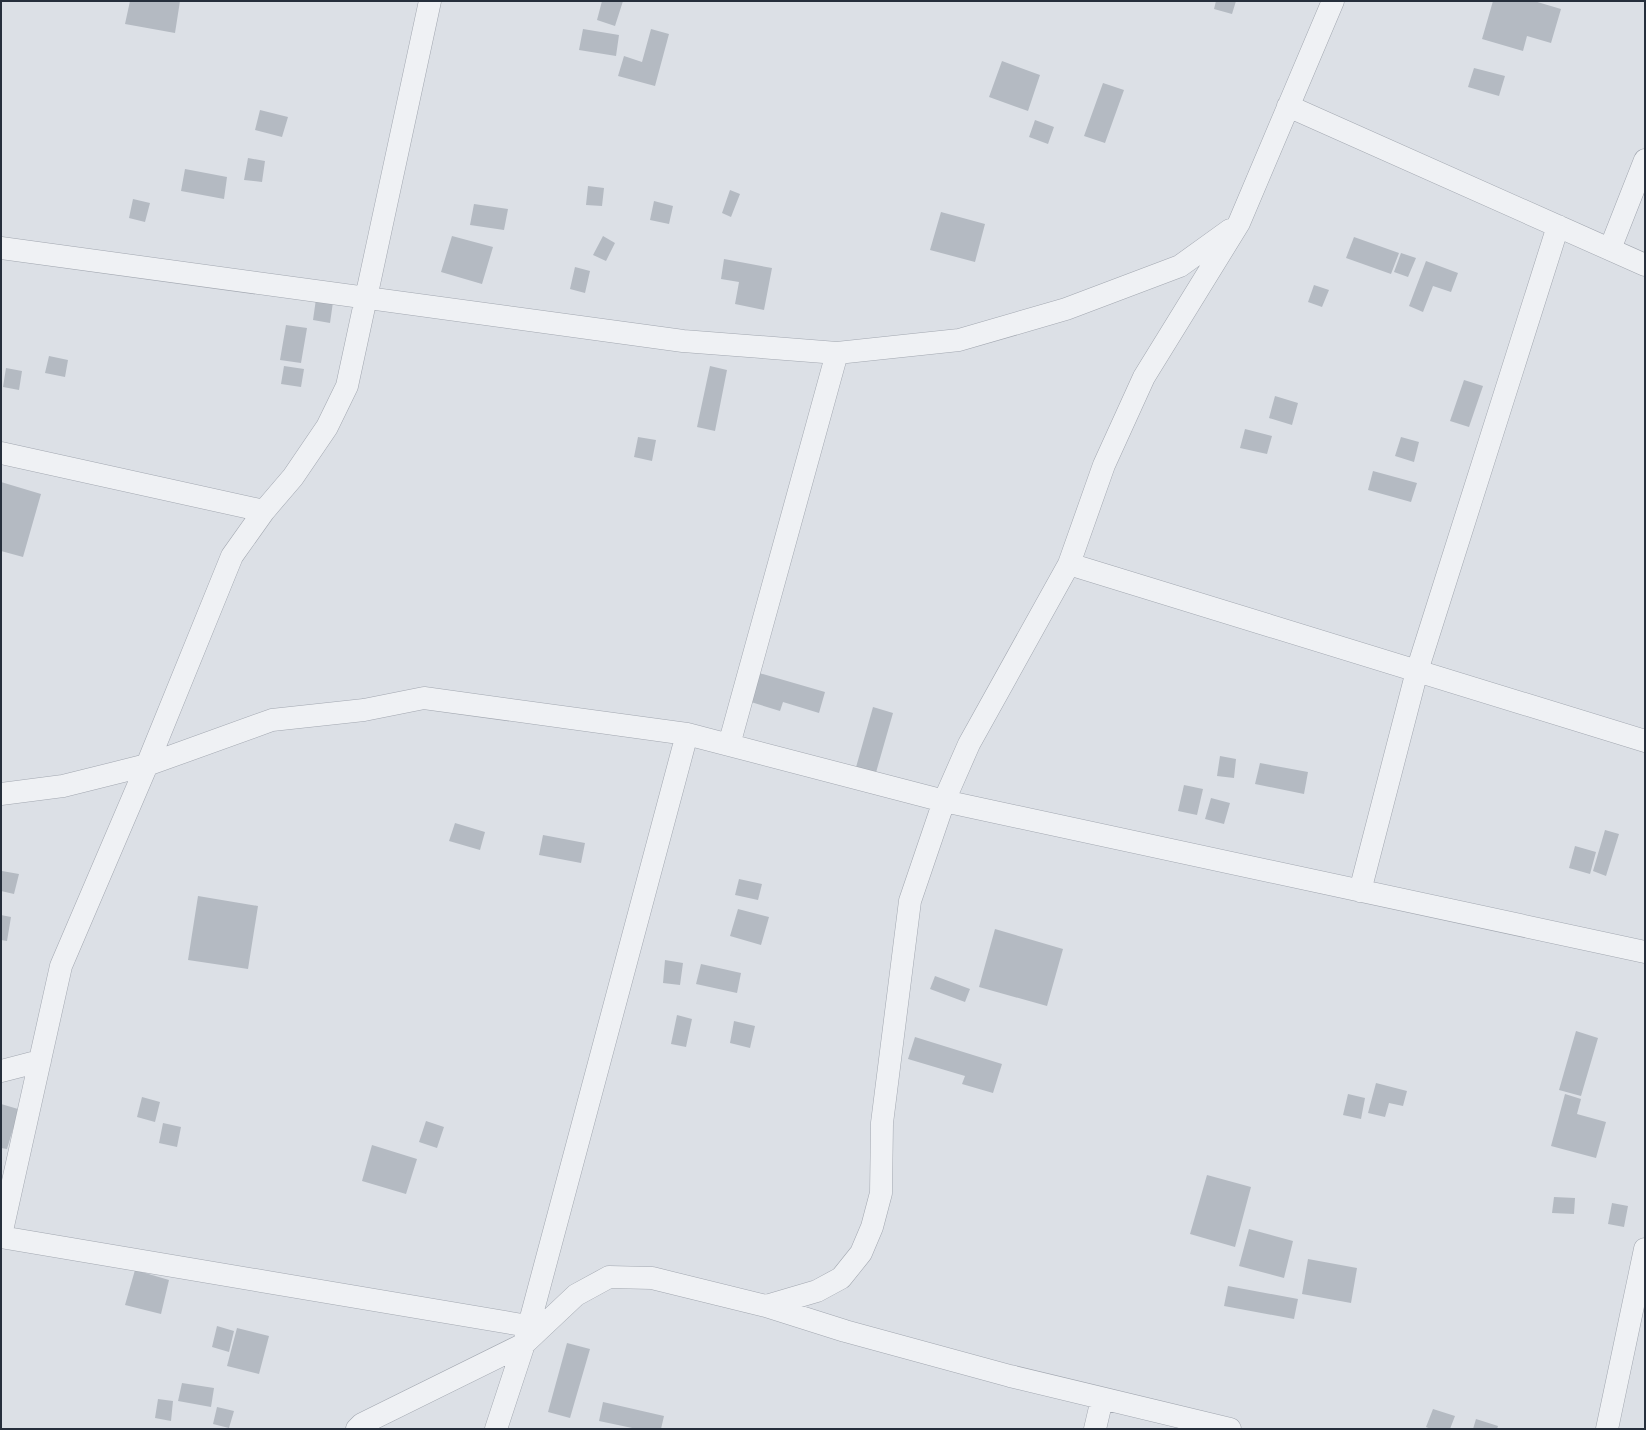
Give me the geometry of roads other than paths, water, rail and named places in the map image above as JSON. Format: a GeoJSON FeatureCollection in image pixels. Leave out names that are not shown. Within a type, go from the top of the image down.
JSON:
{"type":"FeatureCollection","features":[{"type":"Feature","properties":{"kind":"street"},"geometry":{"type":"LineString","coordinates":[[430,1],[347,386],[322,433],[293,477],[264,511],[232,556],[62,966],[1,1236],[526,1335]]}},
{"type":"Feature","properties":{"kind":"street"},"geometry":{"type":"LineString","coordinates":[[766,1306],[817,1291],[841,1278],[861,1253],[872,1227],[881,1193],[882,1123],[910,901],[944,801],[969,744],[1069,564],[1104,465],[1144,378],[1239,223],[1333,1]]}},
{"type":"Feature","properties":{"kind":"street"},"geometry":{"type":"LineString","coordinates":[[1288,106],[1645,265]]}},
{"type":"Feature","properties":{"kind":"street"},"geometry":{"type":"LineString","coordinates":[[1610,250],[1645,160]]}},
{"type":"Feature","properties":{"kind":"street"},"geometry":{"type":"LineString","coordinates":[[1,248],[683,341],[837,353],[959,340],[1066,309],[1180,266],[1239,223]]}},
{"type":"Feature","properties":{"kind":"street"},"geometry":{"type":"LineString","coordinates":[[1360,891],[1417,671],[1558,226]]}},
{"type":"Feature","properties":{"kind":"street"},"geometry":{"type":"LineString","coordinates":[[729,745],[837,353]]}},
{"type":"Feature","properties":{"kind":"street"},"geometry":{"type":"LineString","coordinates":[[1,453],[264,511]]}},
{"type":"Feature","properties":{"kind":"street"},"geometry":{"type":"LineString","coordinates":[[1069,564],[1645,742]]}},
{"type":"Feature","properties":{"kind":"street"},"geometry":{"type":"LineString","coordinates":[[1,794],[63,786],[147,764],[272,720],[364,710],[424,698],[687,734],[944,801],[1645,952]]}},
{"type":"Feature","properties":{"kind":"street"},"geometry":{"type":"LineString","coordinates":[[496,1429],[526,1335],[687,734]]}},
{"type":"Feature","properties":{"kind":"street"},"geometry":{"type":"LineString","coordinates":[[1,1071],[40,1061]]}},
{"type":"Feature","properties":{"kind":"street"},"geometry":{"type":"LineString","coordinates":[[1607,1429],[1645,1249]]}},
{"type":"Feature","properties":{"kind":"street"},"geometry":{"type":"LineString","coordinates":[[357,1429],[362,1424],[441,1384],[526,1335],[576,1295],[609,1277],[652,1278],[766,1306],[846,1331],[1010,1376],[1230,1429]]}},
{"type":"Feature","properties":{"kind":"street"},"geometry":{"type":"LineString","coordinates":[[1094,1429],[1102,1399]]}}]}
